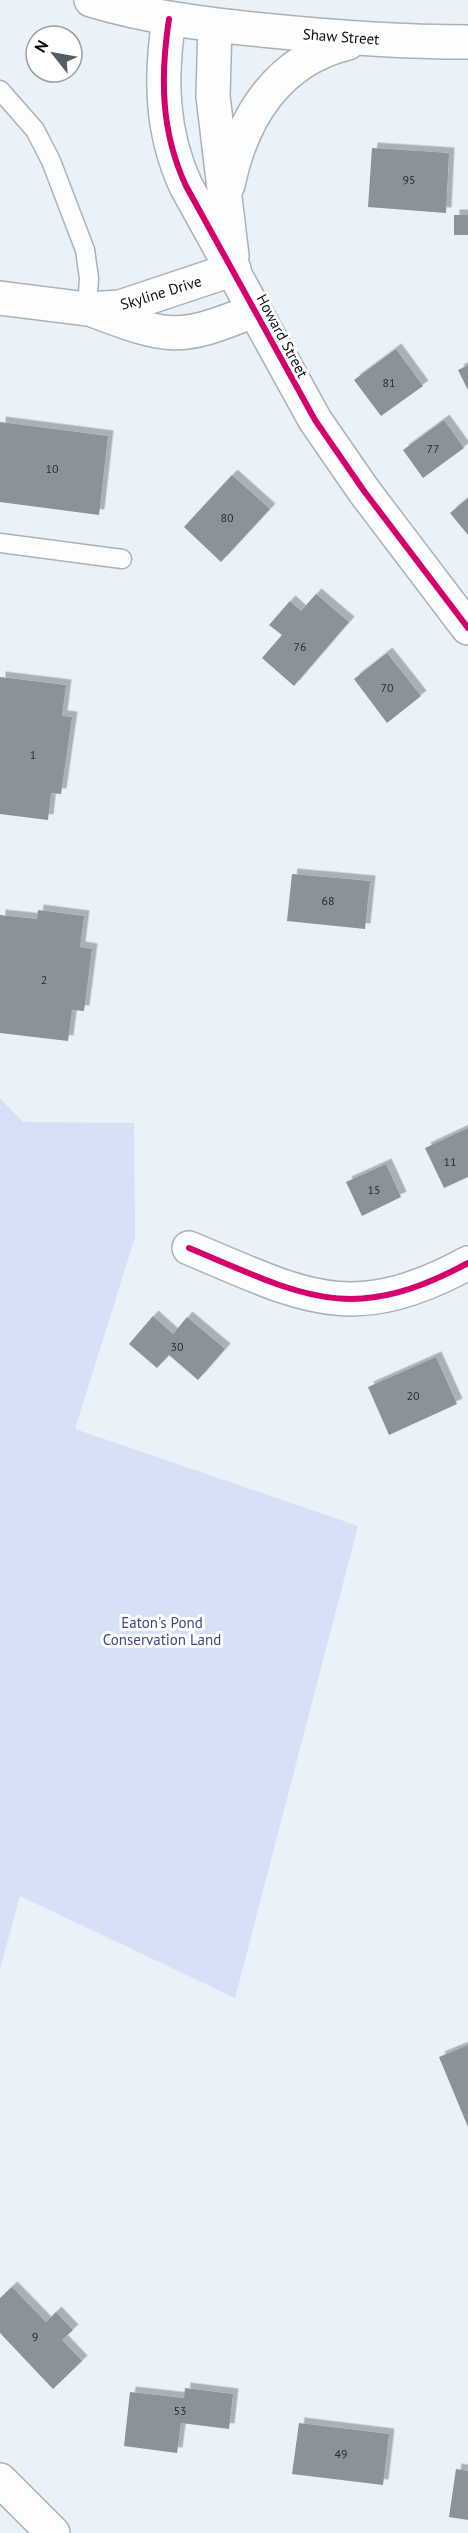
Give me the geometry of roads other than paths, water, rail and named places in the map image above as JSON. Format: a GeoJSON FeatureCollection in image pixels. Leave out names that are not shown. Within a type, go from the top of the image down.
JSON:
{"type":"FeatureCollection","features":[{"type":"Feature","properties":{"kind":"street"},"geometry":{"type":"LineString","coordinates":[[91,0],[170,19],[215,25]]}},
{"type":"Feature","properties":{"kind":"street","name":"Howard Street"},"geometry":{"type":"LineString","coordinates":[[170,19],[163,89],[169,142],[186,186],[234,269],[253,311],[296,387],[338,454],[468,628]]}},
{"type":"Feature","properties":{"kind":"street","name":"Howard Street"},"geometry":{"type":"LineString","coordinates":[[215,25],[213,96],[234,269]]}},
{"type":"Feature","properties":{"kind":"street","name":"Shaw Street"},"geometry":{"type":"LineString","coordinates":[[215,25],[364,39],[468,42]]}},
{"type":"Feature","properties":{"kind":"street"},"geometry":{"type":"LineString","coordinates":[[225,198],[233,162],[242,141],[258,106],[277,82],[302,61],[318,52],[364,39]]}},
{"type":"Feature","properties":{"kind":"street","name":"Skyline Drive"},"geometry":{"type":"LineString","coordinates":[[0,298],[87,309],[120,307],[140,303],[234,269]]}},
{"type":"Feature","properties":{"kind":"street","name":"Skyline Drive"},"geometry":{"type":"LineString","coordinates":[[87,309],[143,329],[178,334],[213,327],[253,311]]}},
{"type":"Feature","properties":{"kind":"street"},"geometry":{"type":"LineString","coordinates":[[189,1248],[295,1292],[345,1301],[364,1300],[402,1291],[468,1263]]}},
{"type":"Feature","properties":{"kind":"street"},"geometry":{"type":"LineString","coordinates":[[0,2480],[53,2533]]}},
{"type":"Feature","properties":{"kind":"lane"},"geometry":{"type":"LineString","coordinates":[[0,90],[35,130],[51,161],[85,250],[89,278],[87,309]]}},
{"type":"Feature","properties":{"kind":"lane"},"geometry":{"type":"LineString","coordinates":[[0,543],[122,559]]}},
{"type":"Feature","properties":{"kind":"park label","name":"Eaton's Pond Conservation Land"},"geometry":{"type":"Point","coordinates":[162,1632]}}]}
